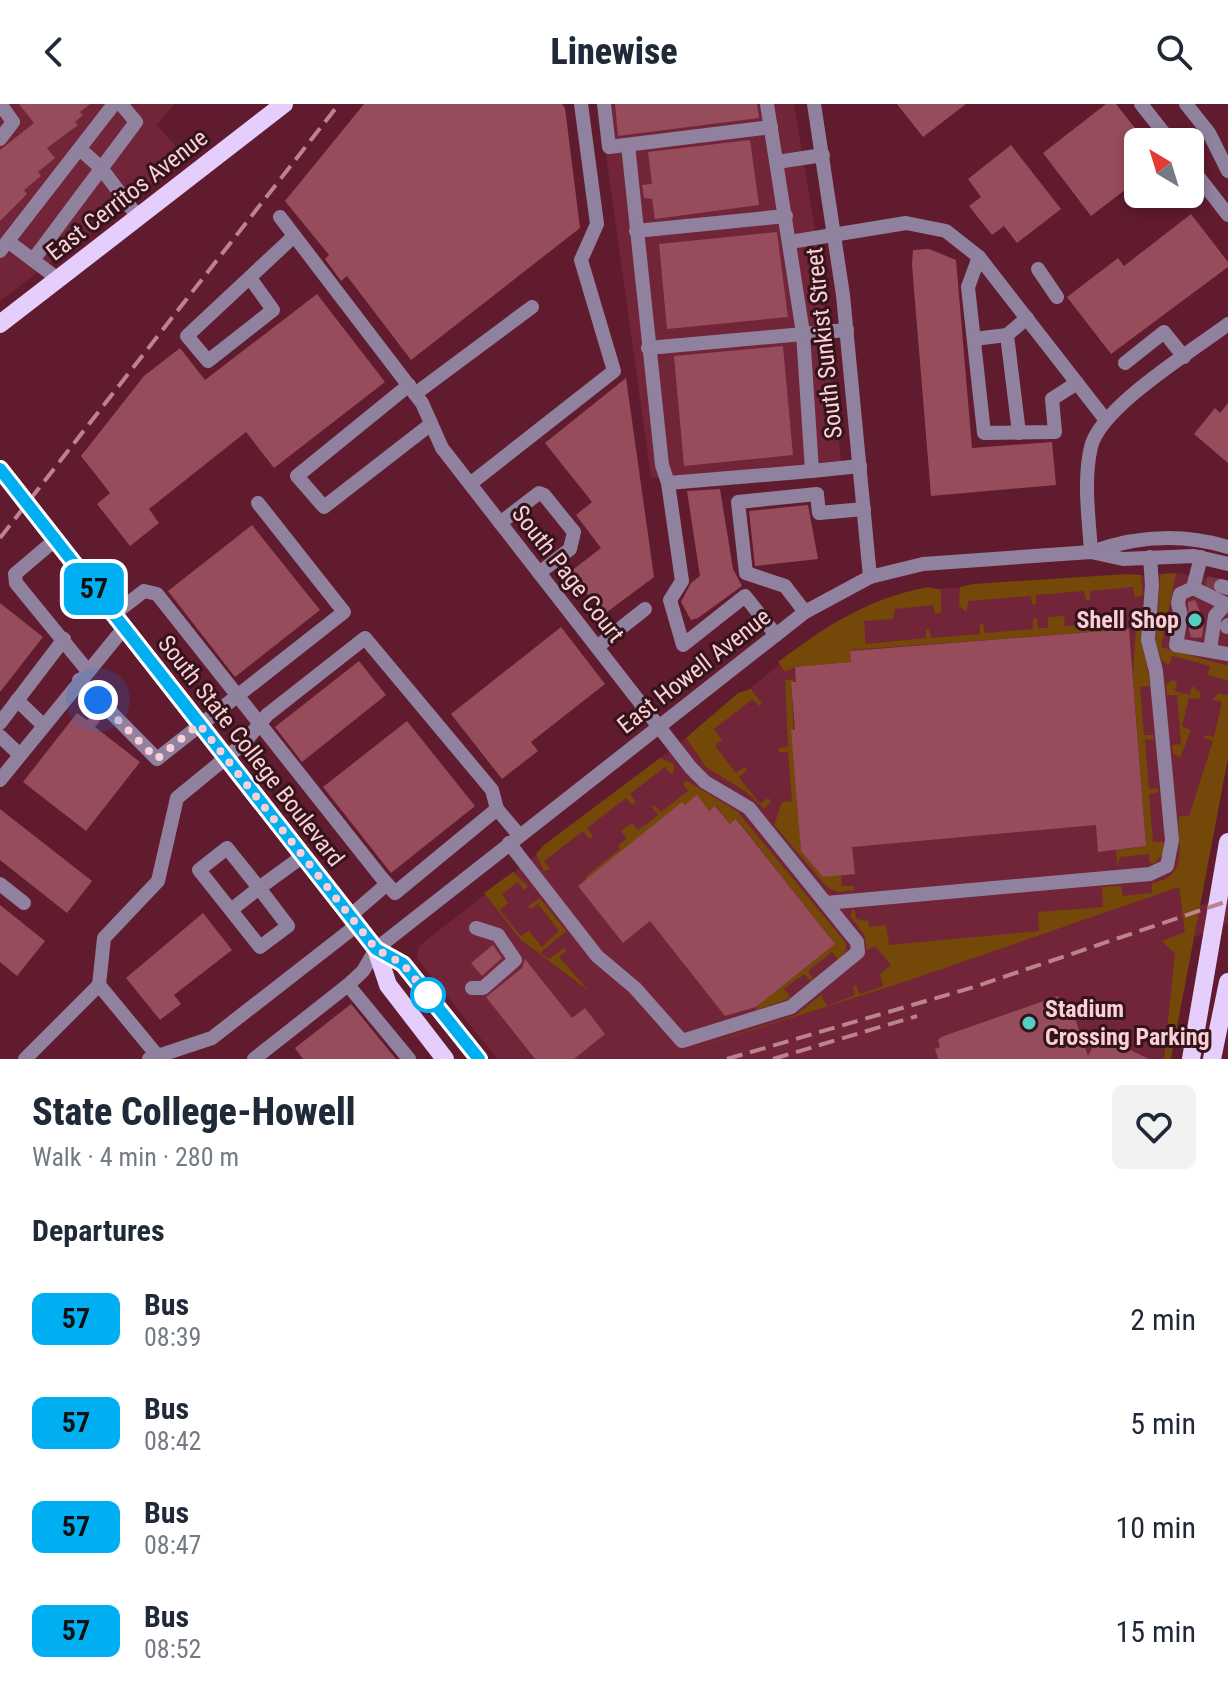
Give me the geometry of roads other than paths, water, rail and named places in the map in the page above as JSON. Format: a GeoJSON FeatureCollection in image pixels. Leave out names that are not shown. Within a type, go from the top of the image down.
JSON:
{"type":"FeatureCollection","features":[{"type":"Feature","properties":{"kind":"main road","name":"East Cerritos Avenue"},"geometry":{"type":"LineString","coordinates":[[0,324],[284,104]]}},
{"type":"Feature","properties":{"kind":"main road","name":"South State College Boulevard"},"geometry":{"type":"LineString","coordinates":[[0,469],[376,949],[388,985],[445,1059]]}},
{"type":"Feature","properties":{"kind":"main road"},"geometry":{"type":"LineString","coordinates":[[1191,1059],[1228,842]]}},
{"type":"Feature","properties":{"kind":"main road","name":"South State College Boulevard"},"geometry":{"type":"LineString","coordinates":[[376,949],[403,964],[479,1059]]}},
{"type":"Feature","properties":{"kind":"main road"},"geometry":{"type":"LineString","coordinates":[[1212,1059],[1228,982]]}},
{"type":"Feature","properties":{"kind":"street"},"geometry":{"type":"LineString","coordinates":[[0,139],[13,122],[2,104]]}},
{"type":"Feature","properties":{"kind":"street"},"geometry":{"type":"LineString","coordinates":[[58,279],[33,260],[4,246],[114,104]]}},
{"type":"Feature","properties":{"kind":"street"},"geometry":{"type":"LineString","coordinates":[[33,260],[136,122],[121,104]]}},
{"type":"Feature","properties":{"kind":"street"},"geometry":{"type":"LineString","coordinates":[[470,484],[614,371],[581,260],[597,224],[581,104]]}},
{"type":"Feature","properties":{"kind":"street"},"geometry":{"type":"LineString","coordinates":[[604,104],[609,147],[771,127]]}},
{"type":"Feature","properties":{"kind":"street"},"geometry":{"type":"LineString","coordinates":[[767,104],[803,333],[812,471]]}},
{"type":"Feature","properties":{"kind":"street","name":"South Sunkist Street"},"geometry":{"type":"LineString","coordinates":[[814,104],[847,330],[870,577]]}},
{"type":"Feature","properties":{"kind":"street"},"geometry":{"type":"LineString","coordinates":[[1141,104],[1160,128]]}},
{"type":"Feature","properties":{"kind":"street"},"geometry":{"type":"LineString","coordinates":[[1186,104],[1209,133],[1228,171]]}},
{"type":"Feature","properties":{"kind":"street"},"geometry":{"type":"LineString","coordinates":[[628,145],[662,465],[668,483],[682,581],[670,600],[683,645],[745,596],[776,635]]}},
{"type":"Feature","properties":{"kind":"street"},"geometry":{"type":"LineString","coordinates":[[80,149],[101,168],[138,217]]}},
{"type":"Feature","properties":{"kind":"street"},"geometry":{"type":"LineString","coordinates":[[777,162],[823,155]]}},
{"type":"Feature","properties":{"kind":"street"},"geometry":{"type":"LineString","coordinates":[[1204,166],[1219,158]]}},
{"type":"Feature","properties":{"kind":"street"},"geometry":{"type":"LineString","coordinates":[[1204,184],[1228,215]]}},
{"type":"Feature","properties":{"kind":"street"},"geometry":{"type":"LineString","coordinates":[[636,231],[786,216]]}},
{"type":"Feature","properties":{"kind":"street","name":"South Page Court"},"geometry":{"type":"LineString","coordinates":[[280,217],[412,390],[442,448],[500,523],[705,782],[749,808],[857,942],[855,956],[791,1007],[682,1041],[635,988],[597,956],[514,839]]}},
{"type":"Feature","properties":{"kind":"street"},"geometry":{"type":"LineString","coordinates":[[790,242],[917,224],[946,231],[979,257],[1105,419]]}},
{"type":"Feature","properties":{"kind":"street"},"geometry":{"type":"LineString","coordinates":[[250,278],[273,310],[208,361],[187,336],[294,236]]}},
{"type":"Feature","properties":{"kind":"street"},"geometry":{"type":"LineString","coordinates":[[979,257],[968,287],[984,433],[1055,432],[1052,399],[1077,383]]}},
{"type":"Feature","properties":{"kind":"street"},"geometry":{"type":"LineString","coordinates":[[1038,269],[1057,297]]}},
{"type":"Feature","properties":{"kind":"street"},"geometry":{"type":"LineString","coordinates":[[431,424],[324,507],[297,476],[412,390],[532,307]]}},
{"type":"Feature","properties":{"kind":"street"},"geometry":{"type":"LineString","coordinates":[[974,339],[1007,335],[1027,318]]}},
{"type":"Feature","properties":{"kind":"street"},"geometry":{"type":"LineString","coordinates":[[1091,552],[1087,470],[1092,443],[1105,419],[1228,324]]}},
{"type":"Feature","properties":{"kind":"street"},"geometry":{"type":"LineString","coordinates":[[648,348],[847,330]]}},
{"type":"Feature","properties":{"kind":"street"},"geometry":{"type":"LineString","coordinates":[[1125,363],[1164,332],[1184,357]]}},
{"type":"Feature","properties":{"kind":"street"},"geometry":{"type":"LineString","coordinates":[[1007,335],[1019,433]]}},
{"type":"Feature","properties":{"kind":"street"},"geometry":{"type":"LineString","coordinates":[[668,483],[860,466]]}},
{"type":"Feature","properties":{"kind":"street"},"geometry":{"type":"LineString","coordinates":[[500,523],[539,493],[574,532],[570,549],[539,573]]}},
{"type":"Feature","properties":{"kind":"street"},"geometry":{"type":"LineString","coordinates":[[805,612],[785,586],[746,573],[738,502],[817,494],[819,513],[864,509]]}},
{"type":"Feature","properties":{"kind":"street"},"geometry":{"type":"LineString","coordinates":[[55,540],[15,574],[16,583],[64,639],[83,675],[157,759],[235,694],[344,612],[258,503]]}},
{"type":"Feature","properties":{"kind":"street","name":"East Howell Avenue"},"geometry":{"type":"LineString","coordinates":[[257,1058],[348,985],[363,971],[376,949],[514,839],[805,612],[870,577],[923,564],[1091,552],[1123,541],[1193,539],[1228,547]]}},
{"type":"Feature","properties":{"kind":"street","name":"East Howell Avenue"},"geometry":{"type":"LineString","coordinates":[[1091,552],[1123,559],[1201,557],[1228,564]]}},
{"type":"Feature","properties":{"kind":"street"},"geometry":{"type":"LineString","coordinates":[[826,903],[1150,874],[1167,866],[1172,840],[1156,671],[1148,640],[1152,585],[1150,557]]}},
{"type":"Feature","properties":{"kind":"street"},"geometry":{"type":"LineString","coordinates":[[1201,557],[1216,592],[1215,616],[1223,642],[1198,651],[1176,645],[1181,616],[1178,603],[1180,594],[1216,592]]}},
{"type":"Feature","properties":{"kind":"street"},"geometry":{"type":"LineString","coordinates":[[0,780],[144,591],[157,594],[395,893],[497,809]]}},
{"type":"Feature","properties":{"kind":"street"},"geometry":{"type":"LineString","coordinates":[[597,647],[645,609]]}},
{"type":"Feature","properties":{"kind":"street"},"geometry":{"type":"LineString","coordinates":[[25,1059],[99,985],[104,938],[158,881],[177,798],[259,724],[365,638],[492,790],[497,809],[514,839]]}},
{"type":"Feature","properties":{"kind":"street"},"geometry":{"type":"LineString","coordinates":[[0,723],[64,639]]}},
{"type":"Feature","properties":{"kind":"street"},"geometry":{"type":"LineString","coordinates":[[17,700],[43,725]]}},
{"type":"Feature","properties":{"kind":"street"},"geometry":{"type":"LineString","coordinates":[[0,736],[20,755]]}},
{"type":"Feature","properties":{"kind":"street"},"geometry":{"type":"LineString","coordinates":[[227,848],[259,888],[288,926],[260,947],[199,870],[227,848]]}},
{"type":"Feature","properties":{"kind":"street"},"geometry":{"type":"LineString","coordinates":[[231,910],[303,856]]}},
{"type":"Feature","properties":{"kind":"street"},"geometry":{"type":"LineString","coordinates":[[0,884],[24,903]]}},
{"type":"Feature","properties":{"kind":"street"},"geometry":{"type":"LineString","coordinates":[[99,985],[153,1056],[212,1038],[353,920],[387,884]]}},
{"type":"Feature","properties":{"kind":"street"},"geometry":{"type":"LineString","coordinates":[[472,988],[483,988],[515,960],[498,935],[476,928]]}},
{"type":"Feature","properties":{"kind":"street"},"geometry":{"type":"LineString","coordinates":[[348,985],[409,1059]]}},
{"type":"Feature","properties":{"kind":"tunnel"},"geometry":{"type":"LineString","coordinates":[[1206,583],[1221,586]]}},
{"type":"Feature","properties":{"kind":"railway"},"geometry":{"type":"LineString","coordinates":[[0,538],[339,104]]}},
{"type":"Feature","properties":{"kind":"railway"},"geometry":{"type":"LineString","coordinates":[[727,1059],[974,987],[1228,901]]}},
{"type":"Feature","properties":{"kind":"railway"},"geometry":{"type":"LineString","coordinates":[[773,1059],[917,1016]]}},
{"type":"Feature","properties":{"kind":"place","name":"Shell Shop"},"geometry":{"type":"Point","coordinates":[1195,620]}},
{"type":"Feature","properties":{"kind":"place","name":"Stadium Crossing Parking"},"geometry":{"type":"Point","coordinates":[1029,1023]}}]}
